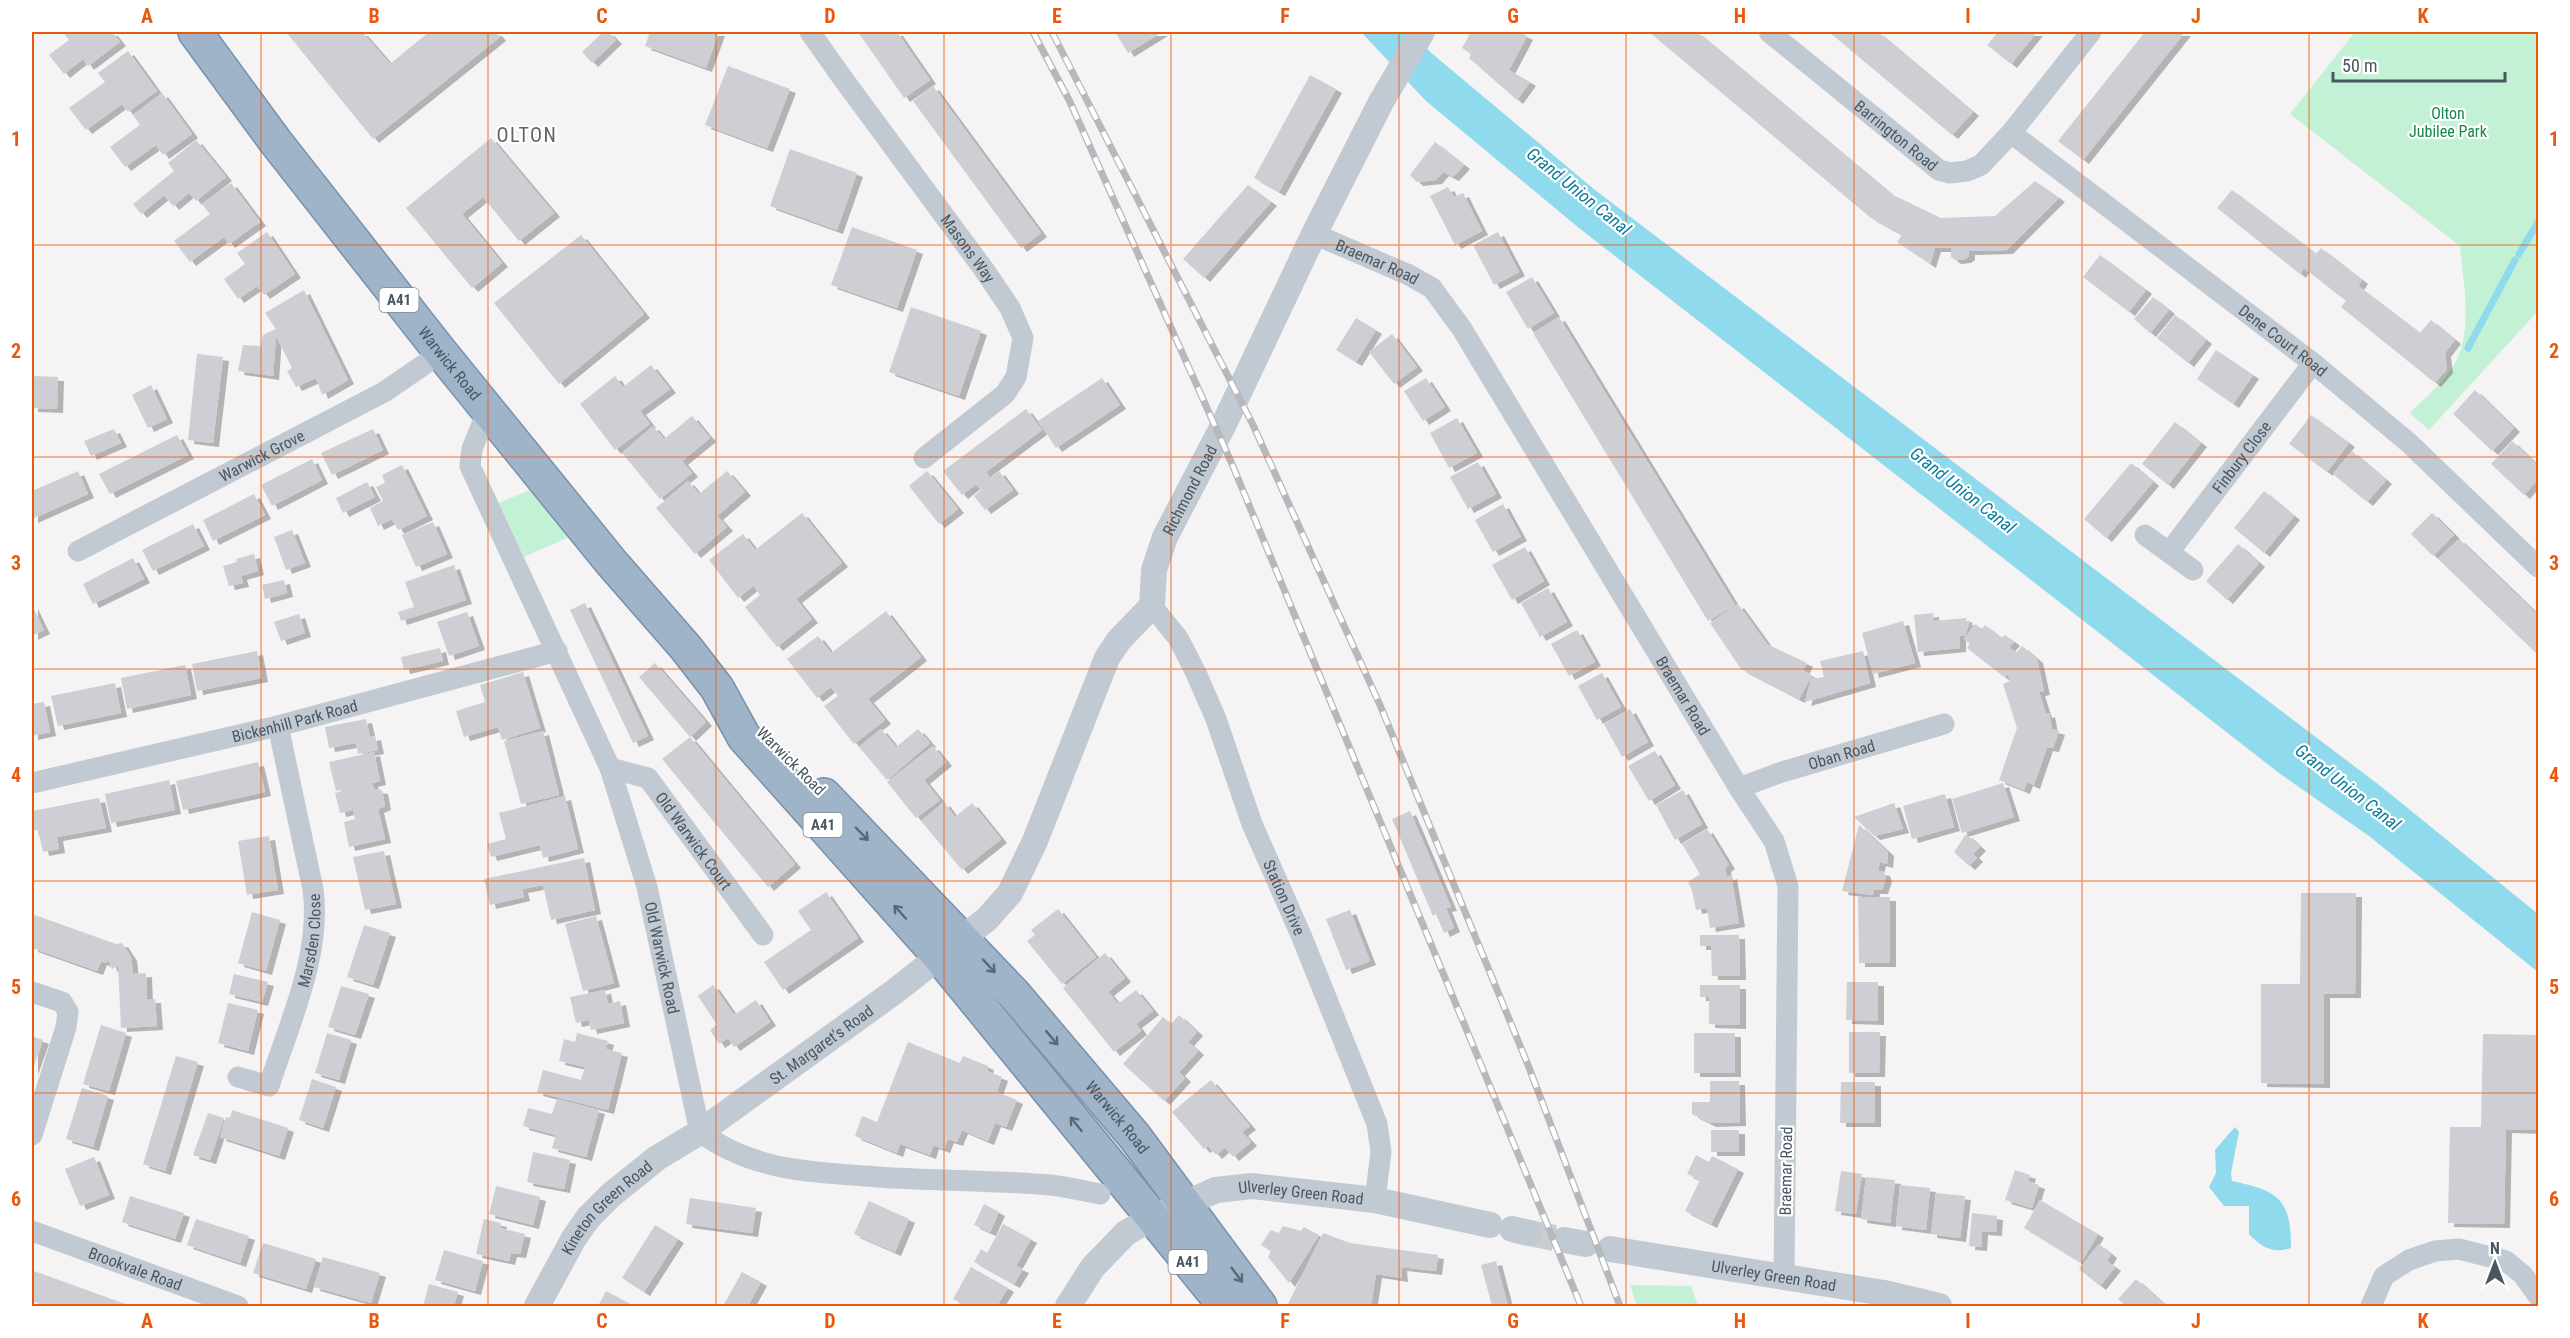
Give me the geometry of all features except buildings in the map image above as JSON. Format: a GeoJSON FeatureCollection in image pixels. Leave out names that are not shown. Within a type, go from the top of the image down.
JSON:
{"type":"FeatureCollection","features":[{"type":"Feature","properties":{"kind":"highway","name":"Warwick Road"},"geometry":{"type":"LineString","coordinates":[[195,32],[275,141],[439,350],[611,562],[686,648],[717,688],[951,947],[1152,1218],[1225,1306]]}},
{"type":"Feature","properties":{"kind":"highway","name":"Warwick Road"},"geometry":{"type":"LineString","coordinates":[[951,947],[1014,994],[1135,1137],[1260,1306]]}},
{"type":"Feature","properties":{"kind":"street","name":"Masons Way"},"geometry":{"type":"LineString","coordinates":[[810,32],[985,271],[1010,308],[1023,338],[1016,377],[1005,394],[924,458]]}},
{"type":"Feature","properties":{"kind":"street","name":"Richmond Road"},"geometry":{"type":"LineString","coordinates":[[1152,606],[1154,570],[1165,537],[1224,424],[1314,234],[1395,77],[1422,32]]}},
{"type":"Feature","properties":{"kind":"street","name":"Barrington Road"},"geometry":{"type":"LineString","coordinates":[[1769,32],[1939,170],[1950,173],[1967,171],[1981,165],[2011,133],[2091,32]]}},
{"type":"Feature","properties":{"kind":"street","name":"Dene Court Road"},"geometry":{"type":"LineString","coordinates":[[2011,133],[2313,363],[2409,443],[2538,567]]}},
{"type":"Feature","properties":{"kind":"street","name":"Braemar Road"},"geometry":{"type":"LineString","coordinates":[[1314,234],[1409,275],[1432,288],[1462,329],[1739,788],[1774,841],[1788,886],[1784,1276]]}},
{"type":"Feature","properties":{"kind":"street","name":"Warwick Grove"},"geometry":{"type":"LineString","coordinates":[[78,550],[384,392],[425,364],[439,350]]}},
{"type":"Feature","properties":{"kind":"street","name":"Finbury Close"},"geometry":{"type":"LineString","coordinates":[[2170,551],[2313,363]]}},
{"type":"Feature","properties":{"kind":"street","name":"Old Warwick Road"},"geometry":{"type":"LineString","coordinates":[[488,409],[472,449],[470,466],[610,768],[647,887],[700,1132]]}},
{"type":"Feature","properties":{"kind":"street"},"geometry":{"type":"LineString","coordinates":[[2145,535],[2170,551],[2193,570]]}},
{"type":"Feature","properties":{"kind":"street"},"geometry":{"type":"LineString","coordinates":[[951,947],[987,919],[1010,893],[1035,841],[1107,658],[1119,640],[1152,606]]}},
{"type":"Feature","properties":{"kind":"street","name":"Station Drive"},"geometry":{"type":"LineString","coordinates":[[1152,606],[1178,638],[1196,672],[1216,719],[1251,824],[1301,935],[1377,1124],[1381,1152],[1375,1200]]}},
{"type":"Feature","properties":{"kind":"street","name":"Bickenhill Park Road"},"geometry":{"type":"LineString","coordinates":[[32,783],[278,726],[557,651]]}},
{"type":"Feature","properties":{"kind":"street","name":"Oban Road"},"geometry":{"type":"LineString","coordinates":[[1739,788],[1779,773],[1944,724]]}},
{"type":"Feature","properties":{"kind":"street","name":"Marsden Close"},"geometry":{"type":"LineString","coordinates":[[238,1077],[269,1086],[315,934],[316,912],[313,889],[278,726]]}},
{"type":"Feature","properties":{"kind":"street","name":"Old Warwick Court"},"geometry":{"type":"LineString","coordinates":[[610,768],[648,778],[763,934]]}},
{"type":"Feature","properties":{"kind":"street","name":"St. Margaret's Road"},"geometry":{"type":"LineString","coordinates":[[700,1132],[894,992],[951,947]]}},
{"type":"Feature","properties":{"kind":"street"},"geometry":{"type":"LineString","coordinates":[[32,992],[62,1002],[68,1012],[66,1027],[32,1135]]}},
{"type":"Feature","properties":{"kind":"street"},"geometry":{"type":"LineString","coordinates":[[700,1132],[722,1147],[778,1167],[812,1172],[927,1180],[1052,1185],[1100,1194]]}},
{"type":"Feature","properties":{"kind":"street","name":"Kineton Green Road"},"geometry":{"type":"LineString","coordinates":[[537,1306],[588,1218],[611,1195],[657,1158],[700,1132]]}},
{"type":"Feature","properties":{"kind":"street","name":"Ulverley Green Road"},"geometry":{"type":"LineString","coordinates":[[1068,1306],[1093,1267],[1126,1233],[1152,1218],[1216,1190],[1252,1186],[1375,1200],[1510,1229]]}},
{"type":"Feature","properties":{"kind":"street","name":"Brookvale Road"},"geometry":{"type":"LineString","coordinates":[[32,1231],[238,1306]]}},
{"type":"Feature","properties":{"kind":"street","name":"Ulverley Green Road"},"geometry":{"type":"LineString","coordinates":[[1586,1244],[1884,1293],[1939,1306]]}},
{"type":"Feature","properties":{"kind":"street"},"geometry":{"type":"LineString","coordinates":[[2371,1306],[2384,1276],[2409,1260],[2435,1251],[2459,1250],[2506,1261],[2523,1275],[2538,1296]]}},
{"type":"Feature","properties":{"kind":"green space","name":"Olton Jubilee Park"},"geometry":{"type":"Polygon","coordinates":[[[2355,32],[2538,32],[2538,311],[2429,430],[2410,413],[2447,375],[2461,348],[2466,320],[2466,304],[2460,246],[2290,114],[2355,32]]]}},
{"type":"Feature","properties":{"kind":"green space"},"geometry":{"type":"Polygon","coordinates":[[[532,489],[571,536],[524,557],[499,503],[532,489]]]}},
{"type":"Feature","properties":{"kind":"green space"},"geometry":{"type":"Polygon","coordinates":[[[1630,1285],[1691,1286],[1698,1306],[1637,1306],[1630,1285]]]}},
{"type":"Feature","properties":{"kind":"water","name":"Grand Union Canal"},"geometry":{"type":"Polygon","coordinates":[[[1361,32],[1414,32],[1429,51],[1595,190],[2383,788],[2538,914],[2538,972],[2369,836],[2279,773],[1579,228],[1426,101],[1361,32]]]}},
{"type":"Feature","properties":{"kind":"water"},"geometry":{"type":"Polygon","coordinates":[[[2235,1127],[2239,1132],[2231,1173],[2232,1181],[2271,1193],[2279,1200],[2288,1218],[2291,1248],[2273,1250],[2258,1243],[2249,1234],[2249,1206],[2224,1206],[2209,1187],[2216,1173],[2215,1150],[2235,1127]]]}},
{"type":"Feature","properties":{"kind":"waterway"},"geometry":{"type":"LineString","coordinates":[[2519,254],[2538,222]]}},
{"type":"Feature","properties":{"kind":"waterway"},"geometry":{"type":"LineString","coordinates":[[2468,348],[2515,260]]}},
{"type":"Feature","properties":{"kind":"tunnel"},"geometry":{"type":"LineString","coordinates":[[1529,1233],[1564,1240]]}},
{"type":"Feature","properties":{"kind":"railway"},"geometry":{"type":"LineString","coordinates":[[1033,32],[1070,102],[1232,464],[1581,1306]]}},
{"type":"Feature","properties":{"kind":"railway"},"geometry":{"type":"LineString","coordinates":[[1052,32],[1253,425],[1380,705],[1528,1065],[1620,1306]]}},
{"type":"Feature","properties":{"kind":"district","name":"OLTON"},"geometry":{"type":"Point","coordinates":[527,135]}}]}
